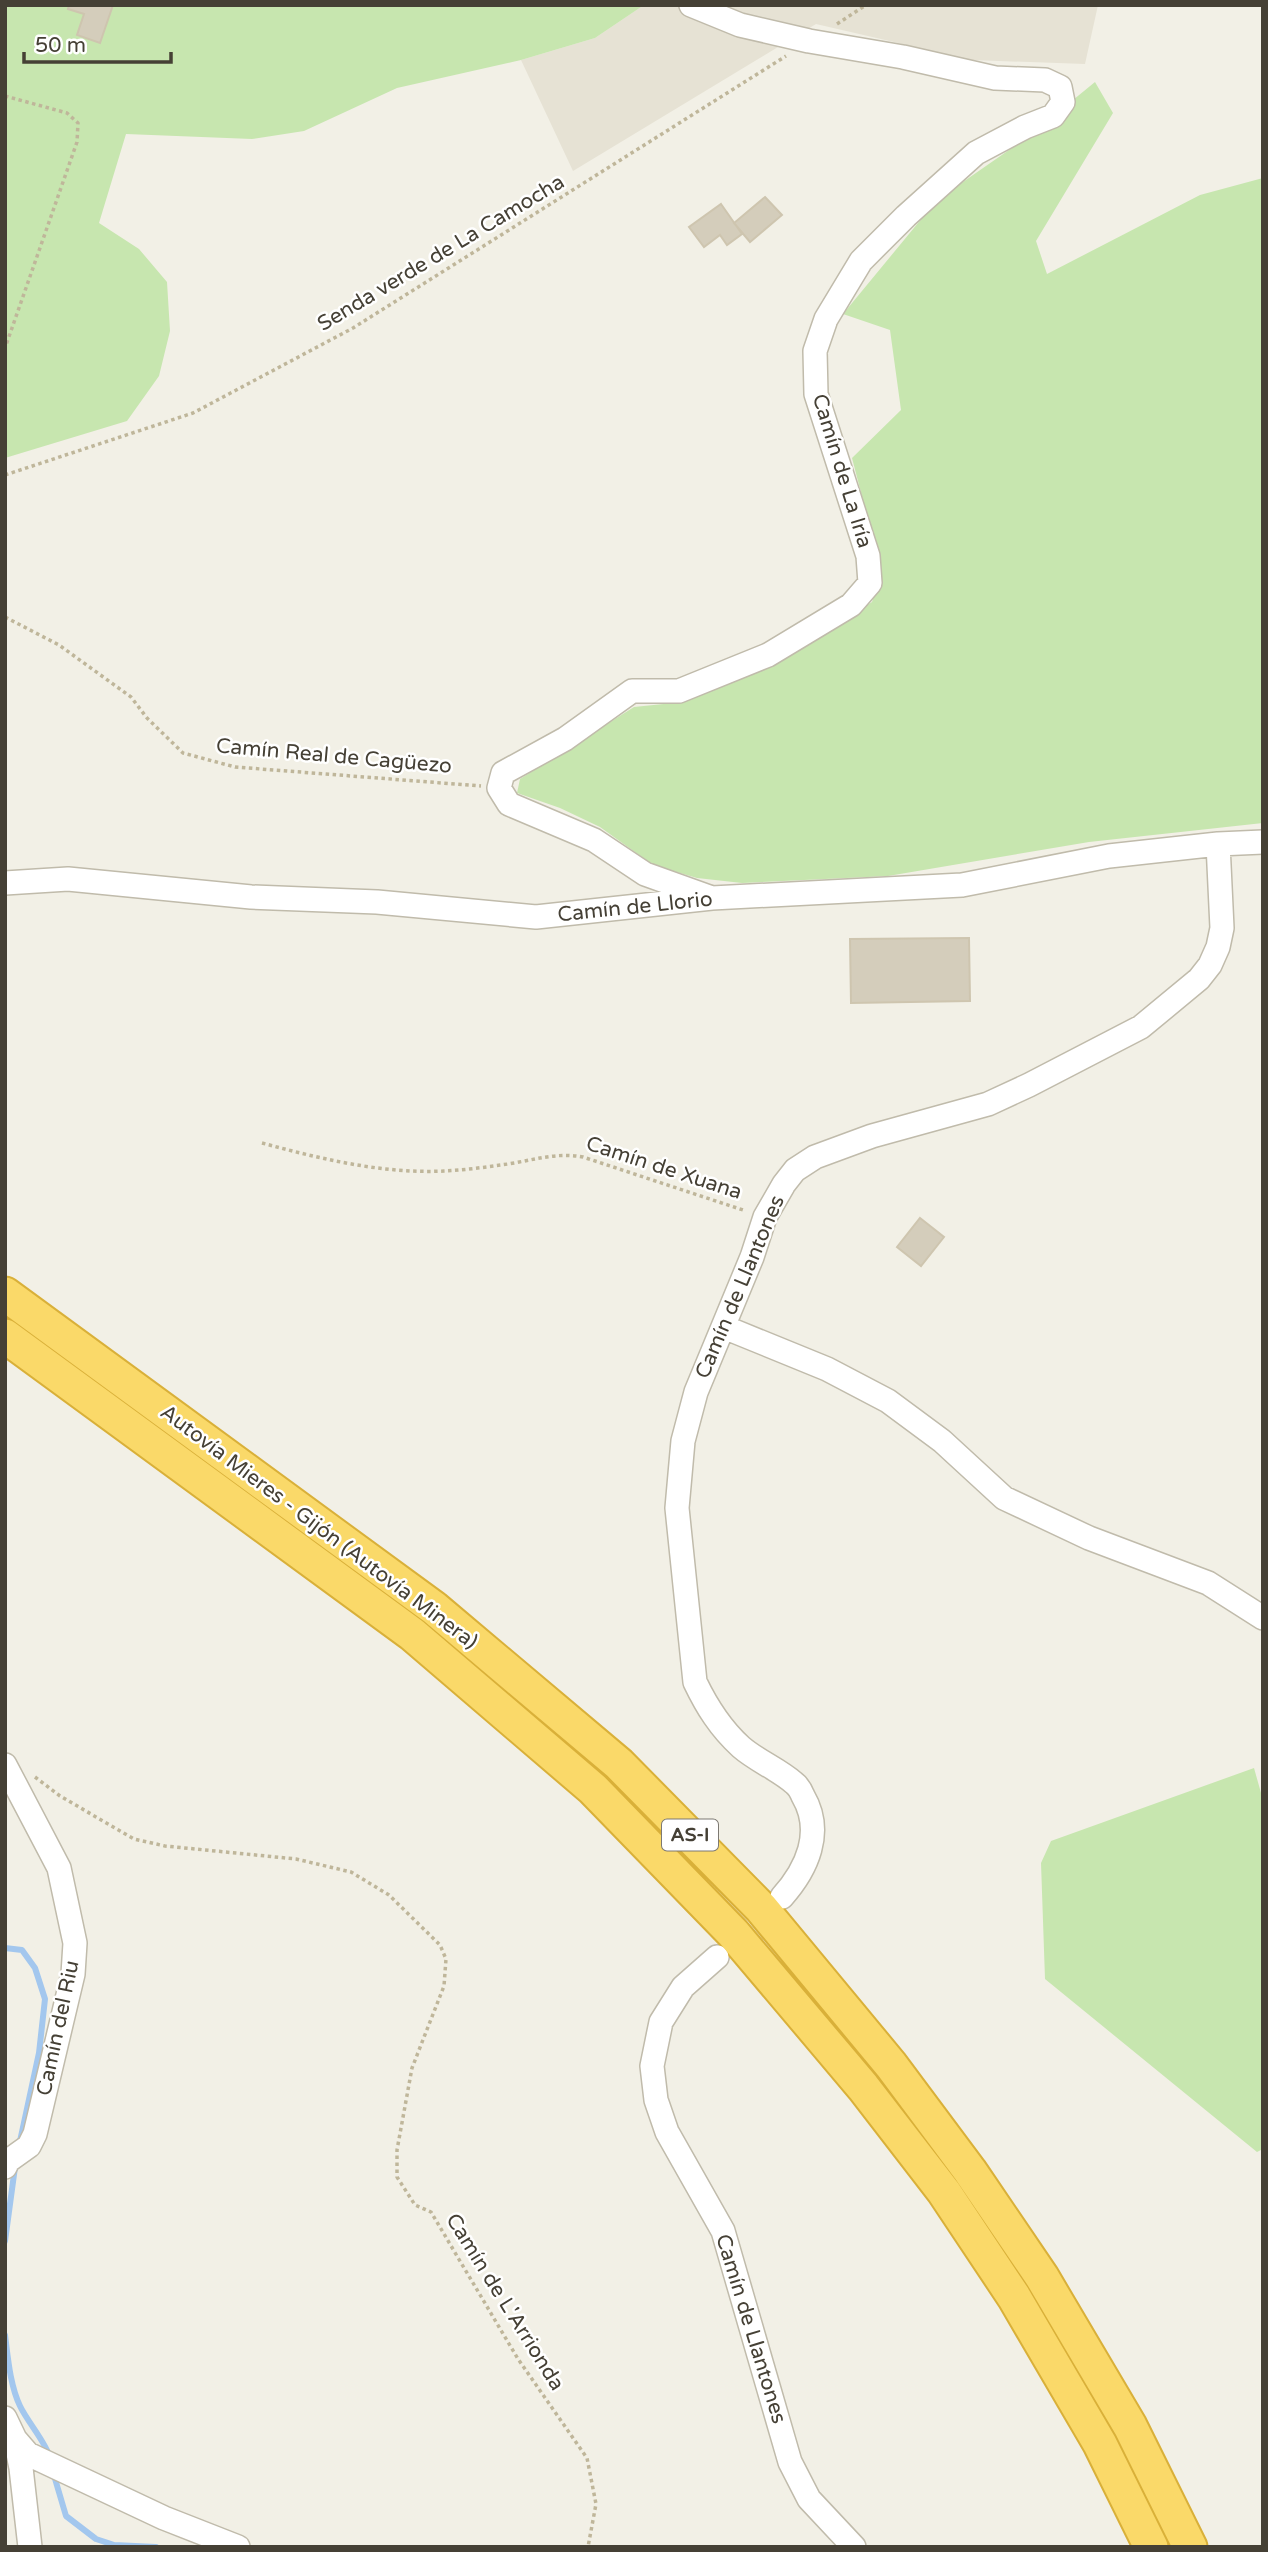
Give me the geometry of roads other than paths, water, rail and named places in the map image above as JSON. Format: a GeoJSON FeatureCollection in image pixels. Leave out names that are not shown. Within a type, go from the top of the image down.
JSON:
{"type":"FeatureCollection","features":[{"type":"Feature","properties":{"kind":"highway","name":"Autovía Mieres - Gijón (Autovía Minera)"},"geometry":{"type":"LineString","coordinates":[[5,1294],[434,1608],[619,1764],[761,1908],[891,2065],[999,2213],[1042,2277],[1130,2426],[1191,2547]]}},
{"type":"Feature","properties":{"kind":"highway","name":"Autovía Mieres - Gijón (Autovía Minera)"},"geometry":{"type":"LineString","coordinates":[[5,1336],[412,1634],[593,1789],[733,1933],[863,2087],[952,2204],[1014,2297],[1100,2444],[1151,2547]]}},
{"type":"Feature","properties":{"kind":"street","name":"Camín de La Iría"},"geometry":{"type":"LineString","coordinates":[[691,5],[740,25],[809,41],[903,57],[995,78],[1045,80],[1060,87],[1063,102],[1053,116],[1025,127],[976,153],[906,216],[861,261],[826,319],[815,351],[816,394],[868,556],[870,583],[851,605],[768,655],[679,691],[632,691],[565,739],[503,773],[499,788],[509,804],[594,841],[645,874],[712,898]]}},
{"type":"Feature","properties":{"kind":"street","name":"Camín de Llorio"},"geometry":{"type":"LineString","coordinates":[[5,883],[68,879],[251,897],[377,902],[536,917],[712,898],[841,893],[962,884],[1109,856],[1263,842]]}},
{"type":"Feature","properties":{"kind":"street","name":"Camín de Llantones"},"geometry":{"type":"LineString","coordinates":[[782,1897],[808,1859],[813,1836],[810,1807],[797,1784],[743,1749],[723,1729],[707,1707],[695,1682],[677,1508],[683,1441],[696,1392],[724,1327],[765,1217],[795,1170],[815,1157],[872,1136],[988,1104],[1127,1035],[1151,1019],[1199,979],[1210,965],[1218,947],[1222,928],[1218,844]]}},
{"type":"Feature","properties":{"kind":"street"},"geometry":{"type":"LineString","coordinates":[[724,1327],[827,1369],[888,1401],[942,1441],[1004,1498],[1089,1538],[1208,1583],[1263,1618]]}},
{"type":"Feature","properties":{"kind":"street","name":"Camín del Riu"},"geometry":{"type":"LineString","coordinates":[[5,1765],[59,1868],[75,1943],[73,1974],[35,2134],[29,2146],[7,2164]]}},
{"type":"Feature","properties":{"kind":"street","name":"Camín de Llantones"},"geometry":{"type":"LineString","coordinates":[[717,1956],[683,1987],[661,2022],[652,2066],[656,2099],[667,2133],[723,2231],[790,2462],[809,2499],[854,2547]]}},
{"type":"Feature","properties":{"kind":"street"},"geometry":{"type":"LineString","coordinates":[[10,2429],[28,2455],[164,2518],[238,2547]]}},
{"type":"Feature","properties":{"kind":"street"},"geometry":{"type":"LineString","coordinates":[[10,2429],[21,2468],[30,2547]]}},
{"type":"Feature","properties":{"kind":"waterway"},"geometry":{"type":"LineString","coordinates":[[5,1948],[22,1950],[35,1968],[45,1999],[39,2053],[19,2146]]}},
{"type":"Feature","properties":{"kind":"waterway"},"geometry":{"type":"LineString","coordinates":[[5,2241],[15,2167]]}},
{"type":"Feature","properties":{"kind":"waterway"},"geometry":{"type":"LineString","coordinates":[[5,2335],[17,2398],[50,2458]]}},
{"type":"Feature","properties":{"kind":"waterway"},"geometry":{"type":"LineString","coordinates":[[53,2472],[66,2516],[96,2539],[114,2545],[156,2547]]}}]}
